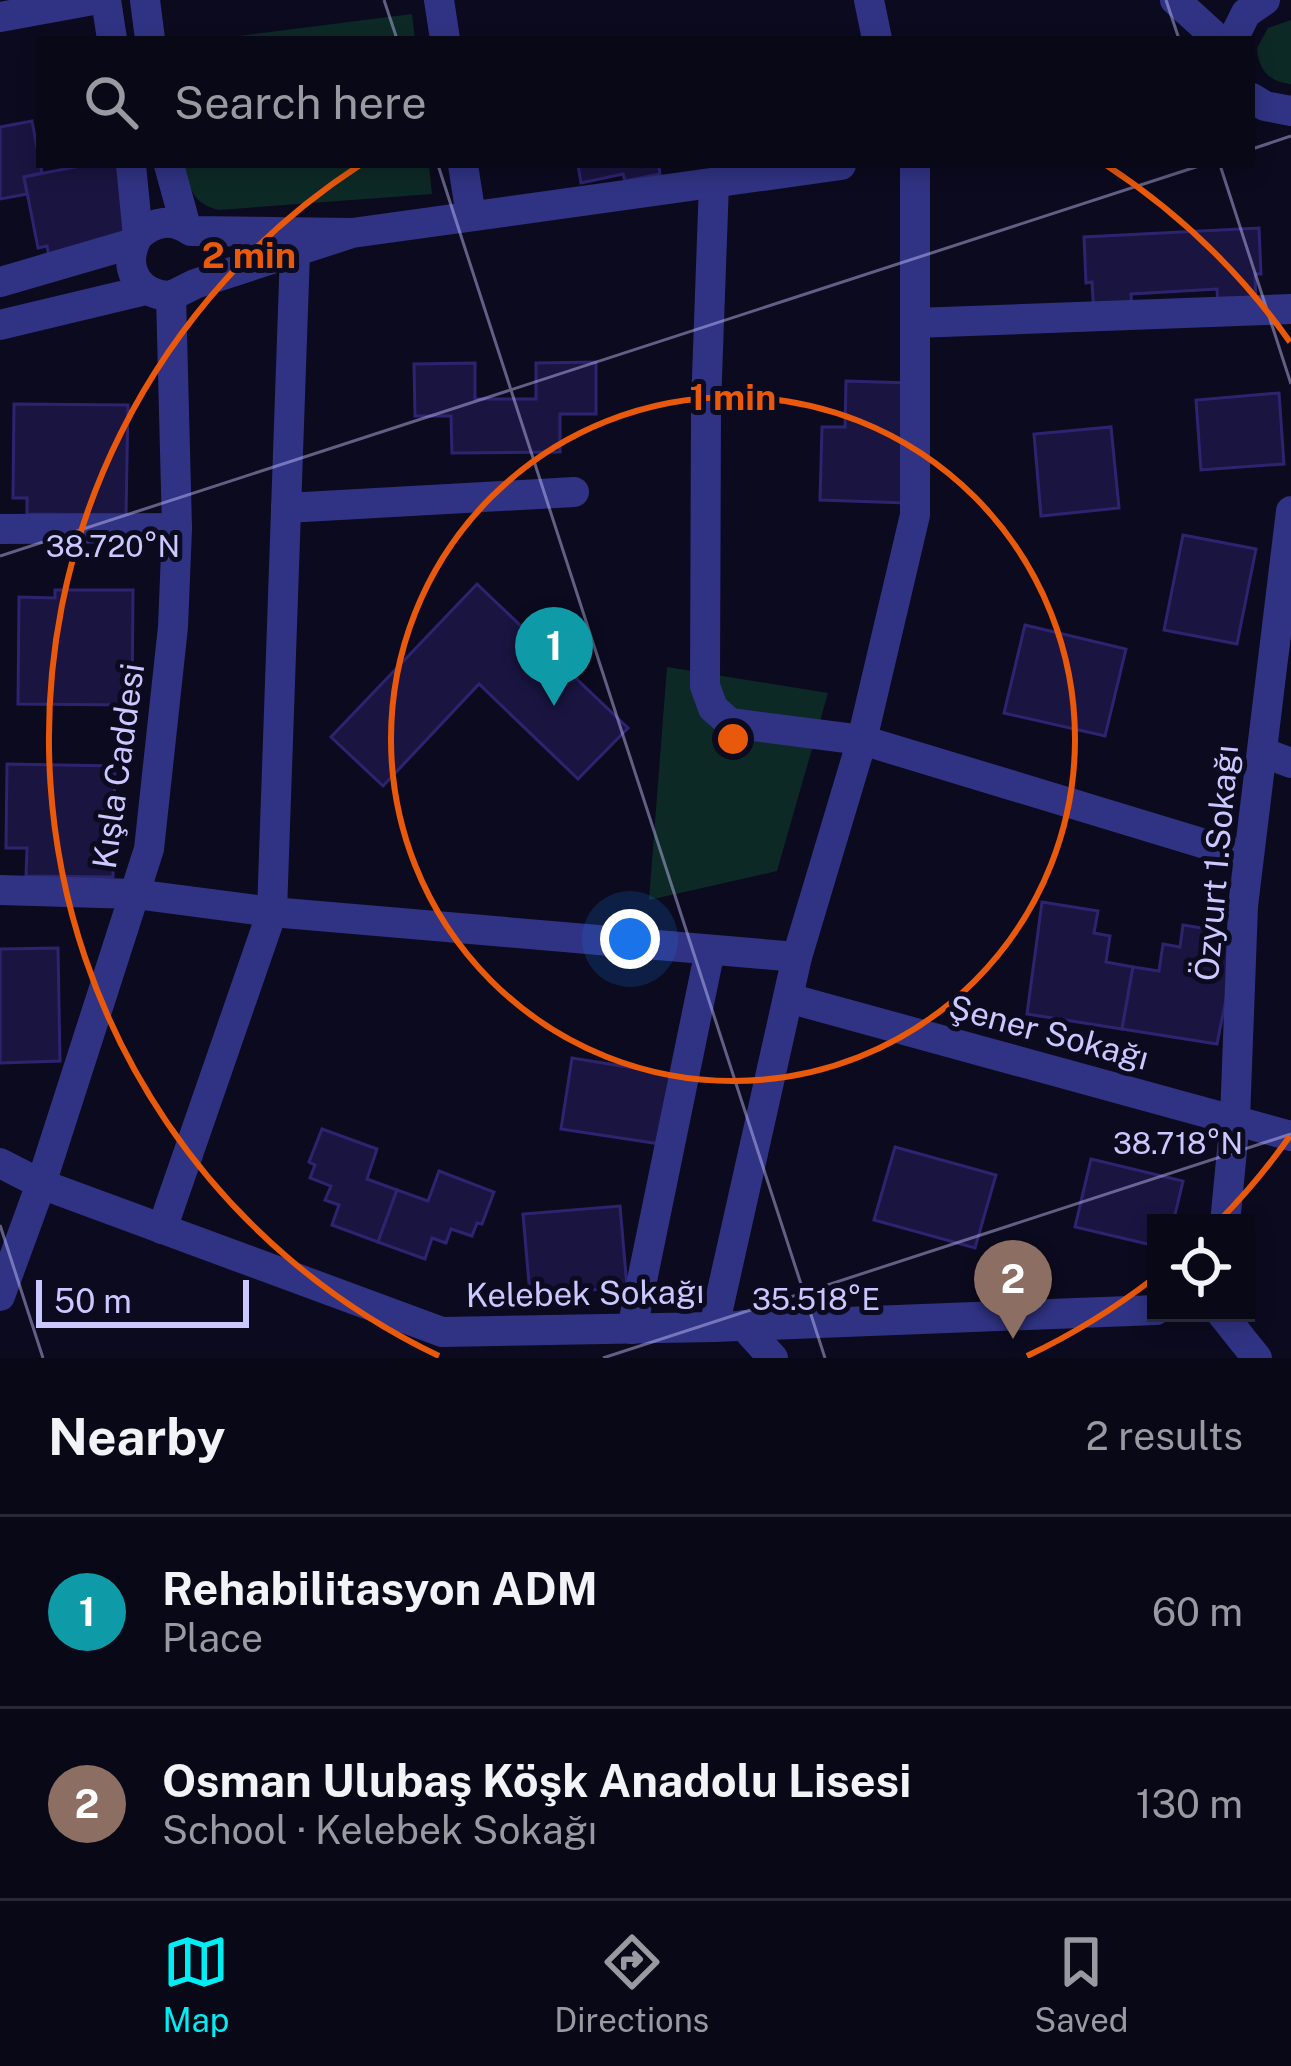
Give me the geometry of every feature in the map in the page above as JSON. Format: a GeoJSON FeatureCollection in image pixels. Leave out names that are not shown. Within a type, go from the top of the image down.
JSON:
{"type":"FeatureCollection","features":[{"type":"Feature","properties":{"kind":"street"},"geometry":{"type":"LineString","coordinates":[[0,16],[94,0]]}},
{"type":"Feature","properties":{"kind":"street"},"geometry":{"type":"LineString","coordinates":[[106,0],[112,36]]}},
{"type":"Feature","properties":{"kind":"street"},"geometry":{"type":"LineString","coordinates":[[145,0],[150,36]]}},
{"type":"Feature","properties":{"kind":"street"},"geometry":{"type":"LineString","coordinates":[[439,0],[445,36]]}},
{"type":"Feature","properties":{"kind":"street"},"geometry":{"type":"LineString","coordinates":[[869,0],[876,36]]}},
{"type":"Feature","properties":{"kind":"street"},"geometry":{"type":"LineString","coordinates":[[1175,0],[1215,36]]}},
{"type":"Feature","properties":{"kind":"street"},"geometry":{"type":"LineString","coordinates":[[1234,36],[1246,13],[1262,0]]}},
{"type":"Feature","properties":{"kind":"street"},"geometry":{"type":"LineString","coordinates":[[131,168],[136,240],[131,268],[171,290]]}},
{"type":"Feature","properties":{"kind":"street"},"geometry":{"type":"LineString","coordinates":[[170,168],[188,229],[204,253],[202,273],[171,290]]}},
{"type":"Feature","properties":{"kind":"street"},"geometry":{"type":"LineString","coordinates":[[464,168],[471,215]]}},
{"type":"Feature","properties":{"kind":"street"},"geometry":{"type":"LineString","coordinates":[[0,325],[171,290],[352,233],[820,168]]}},
{"type":"Feature","properties":{"kind":"street"},"geometry":{"type":"LineString","coordinates":[[773,1358],[729,1326],[797,957],[862,740],[915,515],[915,168]]}},
{"type":"Feature","properties":{"kind":"street"},"geometry":{"type":"LineString","coordinates":[[714,183],[706,428],[707,697],[712,708],[730,723],[862,740],[1248,857]]}},
{"type":"Feature","properties":{"kind":"street"},"geometry":{"type":"LineString","coordinates":[[0,282],[136,240],[160,223],[188,229],[352,233]]}},
{"type":"Feature","properties":{"kind":"street"},"geometry":{"type":"LineString","coordinates":[[162,1228],[272,912],[295,252]]}},
{"type":"Feature","properties":{"kind":"street","name":"Kışla Caddesi"},"geometry":{"type":"LineString","coordinates":[[0,1296],[149,849],[173,627],[178,528],[171,290]]}},
{"type":"Feature","properties":{"kind":"street"},"geometry":{"type":"LineString","coordinates":[[915,323],[1291,309]]}},
{"type":"Feature","properties":{"kind":"street"},"geometry":{"type":"LineString","coordinates":[[286,508],[574,492]]}},
{"type":"Feature","properties":{"kind":"street","name":"Özyurt 1.Sokağı"},"geometry":{"type":"LineString","coordinates":[[1226,1214],[1248,857],[1276,757],[1291,512]]}},
{"type":"Feature","properties":{"kind":"street"},"geometry":{"type":"LineString","coordinates":[[0,529],[178,528]]}},
{"type":"Feature","properties":{"kind":"street"},"geometry":{"type":"LineString","coordinates":[[0,890],[135,894],[272,912],[797,957]]}},
{"type":"Feature","properties":{"kind":"street"},"geometry":{"type":"LineString","coordinates":[[632,1329],[710,950]]}},
{"type":"Feature","properties":{"kind":"street","name":"Şener Sokağı"},"geometry":{"type":"LineString","coordinates":[[788,998],[1291,1136]]}},
{"type":"Feature","properties":{"kind":"street","name":"Kelebek Sokağı"},"geometry":{"type":"LineString","coordinates":[[0,1163],[41,1184],[442,1332],[1147,1310]]}},
{"type":"Feature","properties":{"kind":"street"},"geometry":{"type":"LineString","coordinates":[[1228,1322],[1257,1358]]}},
{"type":"Feature","properties":{"kind":"green space"},"geometry":{"type":"Polygon","coordinates":[[[412,14],[415,36],[239,36],[412,14]]]}},
{"type":"Feature","properties":{"kind":"green space"},"geometry":{"type":"Polygon","coordinates":[[[1291,20],[1290,84],[1266,73],[1257,48],[1268,28],[1291,20]]]}},
{"type":"Feature","properties":{"kind":"green space"},"geometry":{"type":"Polygon","coordinates":[[[185,168],[429,168],[432,194],[219,210],[203,204],[185,168]]]}},
{"type":"Feature","properties":{"kind":"green space"},"geometry":{"type":"Polygon","coordinates":[[[667,667],[828,693],[777,871],[649,900],[667,667]]]}},
{"type":"Feature","properties":{"kind":"building"},"geometry":{"type":"Polygon","coordinates":[[[32,121],[36,168],[42,173],[24,177],[27,194],[0,199],[0,127],[32,121]]]}},
{"type":"Feature","properties":{"kind":"building"},"geometry":{"type":"Polygon","coordinates":[[[70,168],[121,168],[132,229],[50,263],[47,246],[38,248],[24,177],[70,168]]]}},
{"type":"Feature","properties":{"kind":"building"},"geometry":{"type":"Polygon","coordinates":[[[578,168],[659,168],[660,174],[625,181],[623,174],[581,183],[578,168]]]}},
{"type":"Feature","properties":{"kind":"building"},"geometry":{"type":"Polygon","coordinates":[[[1259,228],[1261,274],[1255,274],[1256,306],[1218,309],[1217,289],[1131,294],[1132,313],[1094,315],[1092,282],[1086,283],[1084,237],[1259,228]]]}},
{"type":"Feature","properties":{"kind":"building"},"geometry":{"type":"Polygon","coordinates":[[[596,362],[596,414],[560,414],[560,452],[452,453],[451,416],[415,416],[414,364],[475,363],[475,399],[536,399],[536,363],[596,362]]]}},
{"type":"Feature","properties":{"kind":"building"},"geometry":{"type":"Polygon","coordinates":[[[846,381],[911,383],[907,503],[820,500],[822,427],[845,427],[846,381]]]}},
{"type":"Feature","properties":{"kind":"building"},"geometry":{"type":"Polygon","coordinates":[[[1279,393],[1284,464],[1201,470],[1196,400],[1279,393]]]}},
{"type":"Feature","properties":{"kind":"building"},"geometry":{"type":"Polygon","coordinates":[[[14,404],[128,405],[126,515],[27,514],[27,498],[13,498],[14,404]]]}},
{"type":"Feature","properties":{"kind":"building"},"geometry":{"type":"Polygon","coordinates":[[[1111,427],[1119,508],[1041,516],[1034,434],[1111,427]]]}},
{"type":"Feature","properties":{"kind":"building"},"geometry":{"type":"Polygon","coordinates":[[[1183,535],[1256,549],[1237,644],[1164,630],[1183,535]]]}},
{"type":"Feature","properties":{"kind":"building"},"geometry":{"type":"Polygon","coordinates":[[[477,584],[628,728],[578,779],[479,684],[383,786],[331,737],[477,584]]]}},
{"type":"Feature","properties":{"kind":"building"},"geometry":{"type":"Polygon","coordinates":[[[55,590],[133,590],[132,705],[18,704],[19,597],[55,598],[55,590]]]}},
{"type":"Feature","properties":{"kind":"building"},"geometry":{"type":"Polygon","coordinates":[[[1025,625],[1126,649],[1105,736],[1004,713],[1025,625]]]}},
{"type":"Feature","properties":{"kind":"building"},"geometry":{"type":"Polygon","coordinates":[[[7,764],[115,766],[113,877],[26,876],[27,848],[6,848],[7,764]]]}},
{"type":"Feature","properties":{"kind":"building"},"geometry":{"type":"Polygon","coordinates":[[[1042,902],[1098,911],[1094,933],[1110,936],[1106,962],[1133,967],[1122,1029],[1027,1014],[1042,902]]]}},
{"type":"Feature","properties":{"kind":"building"},"geometry":{"type":"Polygon","coordinates":[[[1183,925],[1239,934],[1217,1044],[1122,1029],[1133,967],[1159,971],[1163,944],[1180,947],[1183,925]]]}},
{"type":"Feature","properties":{"kind":"building"},"geometry":{"type":"Polygon","coordinates":[[[58,948],[60,1061],[0,1063],[0,949],[58,948]]]}},
{"type":"Feature","properties":{"kind":"building"},"geometry":{"type":"Polygon","coordinates":[[[572,1058],[671,1074],[660,1144],[561,1129],[572,1058]]]}},
{"type":"Feature","properties":{"kind":"building"},"geometry":{"type":"Polygon","coordinates":[[[322,1129],[377,1149],[367,1179],[397,1190],[378,1242],[332,1225],[339,1205],[325,1200],[331,1186],[310,1178],[315,1165],[309,1162],[322,1129]]]}},
{"type":"Feature","properties":{"kind":"building"},"geometry":{"type":"Polygon","coordinates":[[[895,1147],[996,1175],[975,1248],[874,1220],[895,1147]]]}},
{"type":"Feature","properties":{"kind":"building"},"geometry":{"type":"Polygon","coordinates":[[[1091,1159],[1183,1181],[1175,1214],[1147,1214],[1147,1244],[1075,1227],[1091,1159]]]}},
{"type":"Feature","properties":{"kind":"building"},"geometry":{"type":"Polygon","coordinates":[[[439,1171],[494,1192],[472,1236],[451,1229],[446,1243],[432,1238],[425,1259],[378,1242],[397,1190],[428,1201],[439,1171]]]}},
{"type":"Feature","properties":{"kind":"building"},"geometry":{"type":"Polygon","coordinates":[[[620,1206],[627,1287],[530,1295],[523,1214],[620,1206]]]}},
{"type":"Feature","properties":{"kind":"place","name":"Rehabilitasyon ADM"},"geometry":{"type":"Point","coordinates":[554,706]}},
{"type":"Feature","properties":{"kind":"place","name":"Osman Ulubaş Köşk Anadolu Lisesi"},"geometry":{"type":"Point","coordinates":[1013,1339]}}]}
